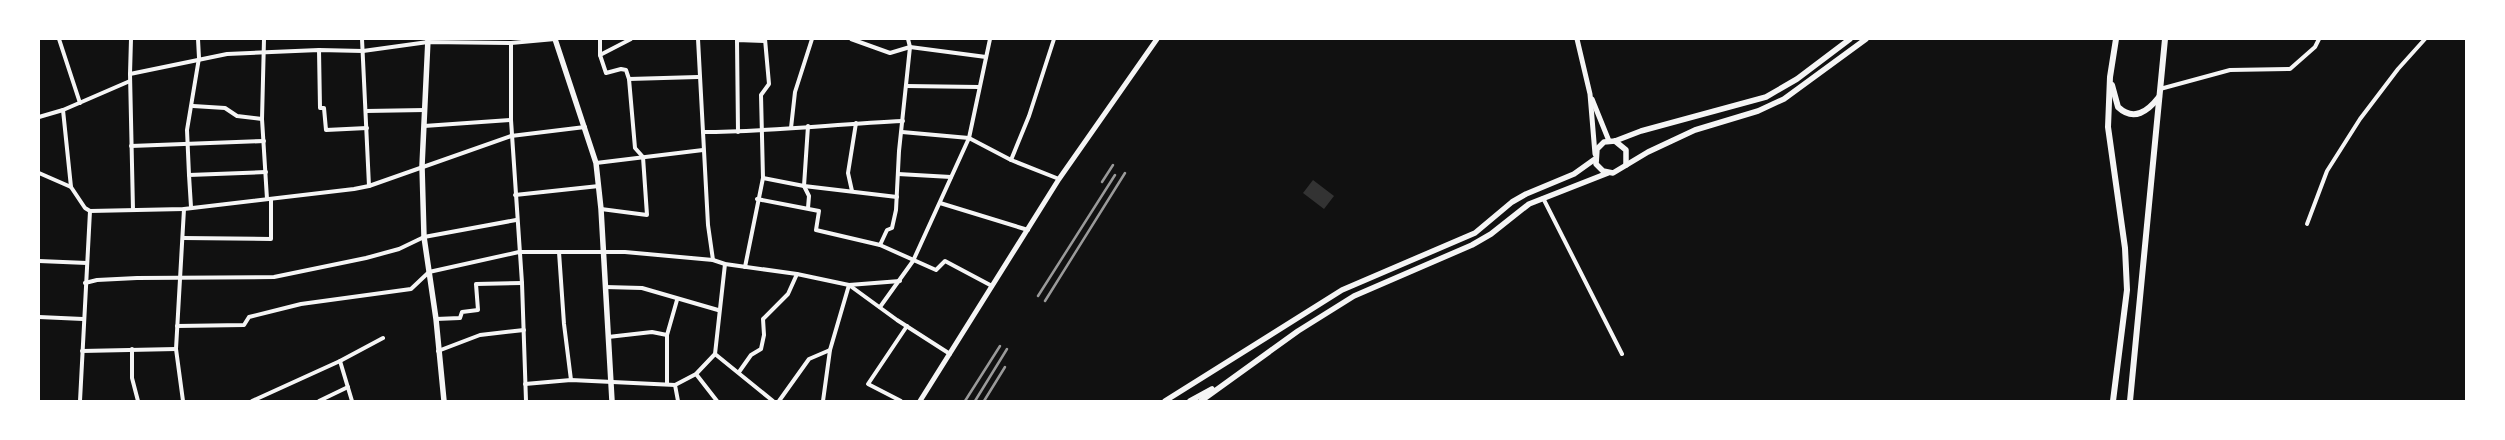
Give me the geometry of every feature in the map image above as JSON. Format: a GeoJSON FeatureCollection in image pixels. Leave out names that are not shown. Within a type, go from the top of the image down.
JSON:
{"type":"FeatureCollection","features":[{"type":"Feature","properties":{"kind":"main road"},"geometry":{"type":"LineString","coordinates":[[555,39],[596,162],[601,209],[612,401]]}},
{"type":"Feature","properties":{"kind":"main road"},"geometry":{"type":"LineString","coordinates":[[1165,401],[1342,290],[1474,233],[1512,202],[1526,194],[1574,174],[1595,156],[1600,145],[1641,131],[1766,97],[1797,78],[1850,39]]}},
{"type":"Feature","properties":{"kind":"main road"},"geometry":{"type":"LineString","coordinates":[[1201,401],[1298,331],[1354,296],[1472,245],[1491,234],[1529,204],[1608,172],[1620,170],[1626,165],[1695,130],[1758,111],[1784,99],[1866,39]]}},
{"type":"Feature","properties":{"kind":"main road"},"geometry":{"type":"LineString","coordinates":[[2113,401],[2127,290],[2125,248],[2108,127],[2110,77],[2116,39]]}},
{"type":"Feature","properties":{"kind":"main road"},"geometry":{"type":"LineString","coordinates":[[2130,401],[2165,39]]}},
{"type":"Feature","properties":{"kind":"main road"},"geometry":{"type":"LineString","coordinates":[[428,40],[422,166],[424,237],[436,319],[444,401]]}},
{"type":"Feature","properties":{"kind":"main road"},"geometry":{"type":"LineString","coordinates":[[2110,77],[2115,100],[2123,111],[2142,114],[2151,108],[2159,97]]}},
{"type":"Feature","properties":{"kind":"main road"},"geometry":{"type":"LineString","coordinates":[[1612,141],[1626,150],[1626,165]]}},
{"type":"Feature","properties":{"kind":"main road"},"geometry":{"type":"LineString","coordinates":[[1595,156],[1599,168],[1608,172]]}},
{"type":"Feature","properties":{"kind":"main road"},"geometry":{"type":"LineString","coordinates":[[1190,401],[1231,379]]}},
{"type":"Feature","properties":{"kind":"street"},"geometry":{"type":"LineString","coordinates":[[59,39],[80,103]]}},
{"type":"Feature","properties":{"kind":"street"},"geometry":{"type":"LineString","coordinates":[[131,39],[133,210]]}},
{"type":"Feature","properties":{"kind":"street"},"geometry":{"type":"LineString","coordinates":[[191,207],[188,143],[189,113],[193,106],[199,58],[198,39]]}},
{"type":"Feature","properties":{"kind":"street"},"geometry":{"type":"LineString","coordinates":[[183,238],[271,239],[262,119],[264,39]]}},
{"type":"Feature","properties":{"kind":"street"},"geometry":{"type":"LineString","coordinates":[[362,39],[370,186]]}},
{"type":"Feature","properties":{"kind":"street"},"geometry":{"type":"LineString","coordinates":[[130,74],[199,58],[227,54],[318,50],[363,51],[428,40],[480,40],[511,43],[555,39]]}},
{"type":"Feature","properties":{"kind":"street"},"geometry":{"type":"LineString","coordinates":[[600,39],[600,55],[606,73],[622,69],[626,70],[630,79],[635,148],[643,157],[647,215],[601,209]]}},
{"type":"Feature","properties":{"kind":"street"},"geometry":{"type":"LineString","coordinates":[[600,55],[631,39]]}},
{"type":"Feature","properties":{"kind":"street"},"geometry":{"type":"LineString","coordinates":[[698,39],[698,77],[708,225],[713,260]]}},
{"type":"Feature","properties":{"kind":"street"},"geometry":{"type":"LineString","coordinates":[[791,128],[795,92],[812,39]]}},
{"type":"Feature","properties":{"kind":"street"},"geometry":{"type":"LineString","coordinates":[[851,39],[890,52],[910,47],[986,57]]}},
{"type":"Feature","properties":{"kind":"street"},"geometry":{"type":"LineString","coordinates":[[880,245],[887,230],[892,228],[897,197],[902,121],[910,47],[908,39]]}},
{"type":"Feature","properties":{"kind":"street"},"geometry":{"type":"LineString","coordinates":[[880,307],[913,261],[969,138],[990,39]]}},
{"type":"Feature","properties":{"kind":"street"},"geometry":{"type":"LineString","coordinates":[[1011,160],[1029,116],[1054,39]]}},
{"type":"Feature","properties":{"kind":"street"},"geometry":{"type":"LineString","coordinates":[[920,401],[1060,179],[1158,39]]}},
{"type":"Feature","properties":{"kind":"street"},"geometry":{"type":"LineString","coordinates":[[1577,39],[1590,94],[1595,156]]}},
{"type":"Feature","properties":{"kind":"street"},"geometry":{"type":"LineString","coordinates":[[2160,89],[2230,70],[2290,69],[2315,47],[2319,39]]}},
{"type":"Feature","properties":{"kind":"street"},"geometry":{"type":"LineString","coordinates":[[2307,224],[2327,171],[2398,68],[2425,39]]}},
{"type":"Feature","properties":{"kind":"street"},"geometry":{"type":"LineString","coordinates":[[738,132],[737,40],[765,40],[769,84],[761,95],[762,178],[745,267]]}},
{"type":"Feature","properties":{"kind":"street"},"geometry":{"type":"LineString","coordinates":[[511,43],[510,120],[522,283],[526,401]]}},
{"type":"Feature","properties":{"kind":"street"},"geometry":{"type":"LineString","coordinates":[[318,50],[320,108],[324,108],[326,130],[367,128]]}},
{"type":"Feature","properties":{"kind":"street"},"geometry":{"type":"LineString","coordinates":[[630,79],[698,77]]}},
{"type":"Feature","properties":{"kind":"street"},"geometry":{"type":"LineString","coordinates":[[39,117],[63,110],[130,81]]}},
{"type":"Feature","properties":{"kind":"street"},"geometry":{"type":"LineString","coordinates":[[906,86],[979,87]]}},
{"type":"Feature","properties":{"kind":"street"},"geometry":{"type":"LineString","coordinates":[[1590,94],[1612,141]]}},
{"type":"Feature","properties":{"kind":"street"},"geometry":{"type":"LineString","coordinates":[[193,106],[225,108],[237,116],[262,119]]}},
{"type":"Feature","properties":{"kind":"street"},"geometry":{"type":"LineString","coordinates":[[63,110],[71,187],[85,208],[90,211],[184,209],[335,192],[370,186],[511,136],[585,127]]}},
{"type":"Feature","properties":{"kind":"street"},"geometry":{"type":"LineString","coordinates":[[366,111],[425,110]]}},
{"type":"Feature","properties":{"kind":"street"},"geometry":{"type":"LineString","coordinates":[[424,126],[510,120]]}},
{"type":"Feature","properties":{"kind":"street"},"geometry":{"type":"LineString","coordinates":[[702,132],[762,132],[808,126],[902,121]]}},
{"type":"Feature","properties":{"kind":"street"},"geometry":{"type":"LineString","coordinates":[[852,191],[848,172],[856,123]]}},
{"type":"Feature","properties":{"kind":"street"},"geometry":{"type":"LineString","coordinates":[[808,126],[804,186],[809,196],[808,208]]}},
{"type":"Feature","properties":{"kind":"street"},"geometry":{"type":"LineString","coordinates":[[902,132],[969,138],[1011,160],[1060,179]]}},
{"type":"Feature","properties":{"kind":"street"},"geometry":{"type":"LineString","coordinates":[[131,146],[264,141]]}},
{"type":"Feature","properties":{"kind":"street"},"geometry":{"type":"LineString","coordinates":[[596,162],[703,150]]}},
{"type":"Feature","properties":{"kind":"street"},"geometry":{"type":"LineString","coordinates":[[189,175],[266,172]]}},
{"type":"Feature","properties":{"kind":"street"},"geometry":{"type":"LineString","coordinates":[[39,173],[71,187]]}},
{"type":"Feature","properties":{"kind":"street"},"geometry":{"type":"LineString","coordinates":[[898,174],[951,177]]}},
{"type":"Feature","properties":{"kind":"street"},"geometry":{"type":"LineString","coordinates":[[762,178],[804,186],[897,197]]}},
{"type":"Feature","properties":{"kind":"street"},"geometry":{"type":"LineString","coordinates":[[515,195],[599,186]]}},
{"type":"Feature","properties":{"kind":"street"},"geometry":{"type":"LineString","coordinates":[[757,198],[819,211],[816,230],[880,245],[936,270],[945,261],[992,286]]}},
{"type":"Feature","properties":{"kind":"street"},"geometry":{"type":"LineString","coordinates":[[1543,198],[1622,354]]}},
{"type":"Feature","properties":{"kind":"street"},"geometry":{"type":"LineString","coordinates":[[940,203],[1028,230]]}},
{"type":"Feature","properties":{"kind":"street"},"geometry":{"type":"LineString","coordinates":[[183,401],[176,349],[184,209]]}},
{"type":"Feature","properties":{"kind":"street"},"geometry":{"type":"LineString","coordinates":[[80,401],[90,211]]}},
{"type":"Feature","properties":{"kind":"street"},"geometry":{"type":"LineString","coordinates":[[85,283],[97,280],[180,276],[267,277],[366,258],[399,249],[424,237],[516,220]]}},
{"type":"Feature","properties":{"kind":"street"},"geometry":{"type":"LineString","coordinates":[[177,326],[244,326],[249,317],[302,304],[411,289],[429,272],[519,252],[625,252],[713,260],[725,264],[797,274],[850,285],[900,281]]}},
{"type":"Feature","properties":{"kind":"street"},"geometry":{"type":"LineString","coordinates":[[559,252],[571,380]]}},
{"type":"Feature","properties":{"kind":"street"},"geometry":{"type":"LineString","coordinates":[[39,261],[87,263]]}},
{"type":"Feature","properties":{"kind":"street"},"geometry":{"type":"LineString","coordinates":[[525,384],[571,380],[675,385],[696,374],[715,354],[718,310],[725,264]]}},
{"type":"Feature","properties":{"kind":"street"},"geometry":{"type":"LineString","coordinates":[[739,372],[751,355],[761,349],[764,335],[763,318],[788,294],[797,274]]}},
{"type":"Feature","properties":{"kind":"street"},"geometry":{"type":"LineString","coordinates":[[436,319],[460,318],[462,312],[478,310],[476,284],[522,283]]}},
{"type":"Feature","properties":{"kind":"street"},"geometry":{"type":"LineString","coordinates":[[850,285],[950,354]]}},
{"type":"Feature","properties":{"kind":"street"},"geometry":{"type":"LineString","coordinates":[[823,401],[830,350],[850,285]]}},
{"type":"Feature","properties":{"kind":"street"},"geometry":{"type":"LineString","coordinates":[[605,287],[642,288],[677,300],[718,310]]}},
{"type":"Feature","properties":{"kind":"street"},"geometry":{"type":"LineString","coordinates":[[667,384],[668,335],[677,300]]}},
{"type":"Feature","properties":{"kind":"street"},"geometry":{"type":"LineString","coordinates":[[39,317],[83,319]]}},
{"type":"Feature","properties":{"kind":"street"},"geometry":{"type":"LineString","coordinates":[[901,401],[868,384],[907,326]]}},
{"type":"Feature","properties":{"kind":"street"},"geometry":{"type":"LineString","coordinates":[[438,351],[480,335],[524,330]]}},
{"type":"Feature","properties":{"kind":"street"},"geometry":{"type":"LineString","coordinates":[[607,337],[652,332],[668,335]]}},
{"type":"Feature","properties":{"kind":"street"},"geometry":{"type":"LineString","coordinates":[[252,401],[261,400],[383,338]]}},
{"type":"Feature","properties":{"kind":"street"},"geometry":{"type":"LineString","coordinates":[[132,349],[132,378],[138,401]]}},
{"type":"Feature","properties":{"kind":"street"},"geometry":{"type":"LineString","coordinates":[[82,351],[176,349]]}},
{"type":"Feature","properties":{"kind":"street"},"geometry":{"type":"LineString","coordinates":[[779,401],[810,359],[830,350]]}},
{"type":"Feature","properties":{"kind":"street"},"geometry":{"type":"LineString","coordinates":[[715,354],[773,401]]}},
{"type":"Feature","properties":{"kind":"street"},"geometry":{"type":"LineString","coordinates":[[340,361],[352,401]]}},
{"type":"Feature","properties":{"kind":"street"},"geometry":{"type":"LineString","coordinates":[[696,374],[717,401]]}},
{"type":"Feature","properties":{"kind":"street"},"geometry":{"type":"LineString","coordinates":[[675,385],[678,401]]}},
{"type":"Feature","properties":{"kind":"street"},"geometry":{"type":"LineString","coordinates":[[319,401],[348,387]]}},
{"type":"Feature","properties":{"kind":"shaded area"},"geometry":{"type":"Polygon","coordinates":[[[1313,180],[1334,196],[1324,209],[1303,193],[1313,180]]]}},
{"type":"Feature","properties":{"kind":"railway"},"geometry":{"type":"LineString","coordinates":[[1102,182],[1113,165]]}},
{"type":"Feature","properties":{"kind":"railway"},"geometry":{"type":"LineString","coordinates":[[1045,301],[1125,173]]}},
{"type":"Feature","properties":{"kind":"railway"},"geometry":{"type":"LineString","coordinates":[[1038,296],[1115,175]]}},
{"type":"Feature","properties":{"kind":"railway"},"geometry":{"type":"LineString","coordinates":[[965,401],[1000,346]]}},
{"type":"Feature","properties":{"kind":"railway"},"geometry":{"type":"LineString","coordinates":[[975,401],[1007,349]]}},
{"type":"Feature","properties":{"kind":"railway"},"geometry":{"type":"LineString","coordinates":[[984,401],[1005,367]]}}]}
